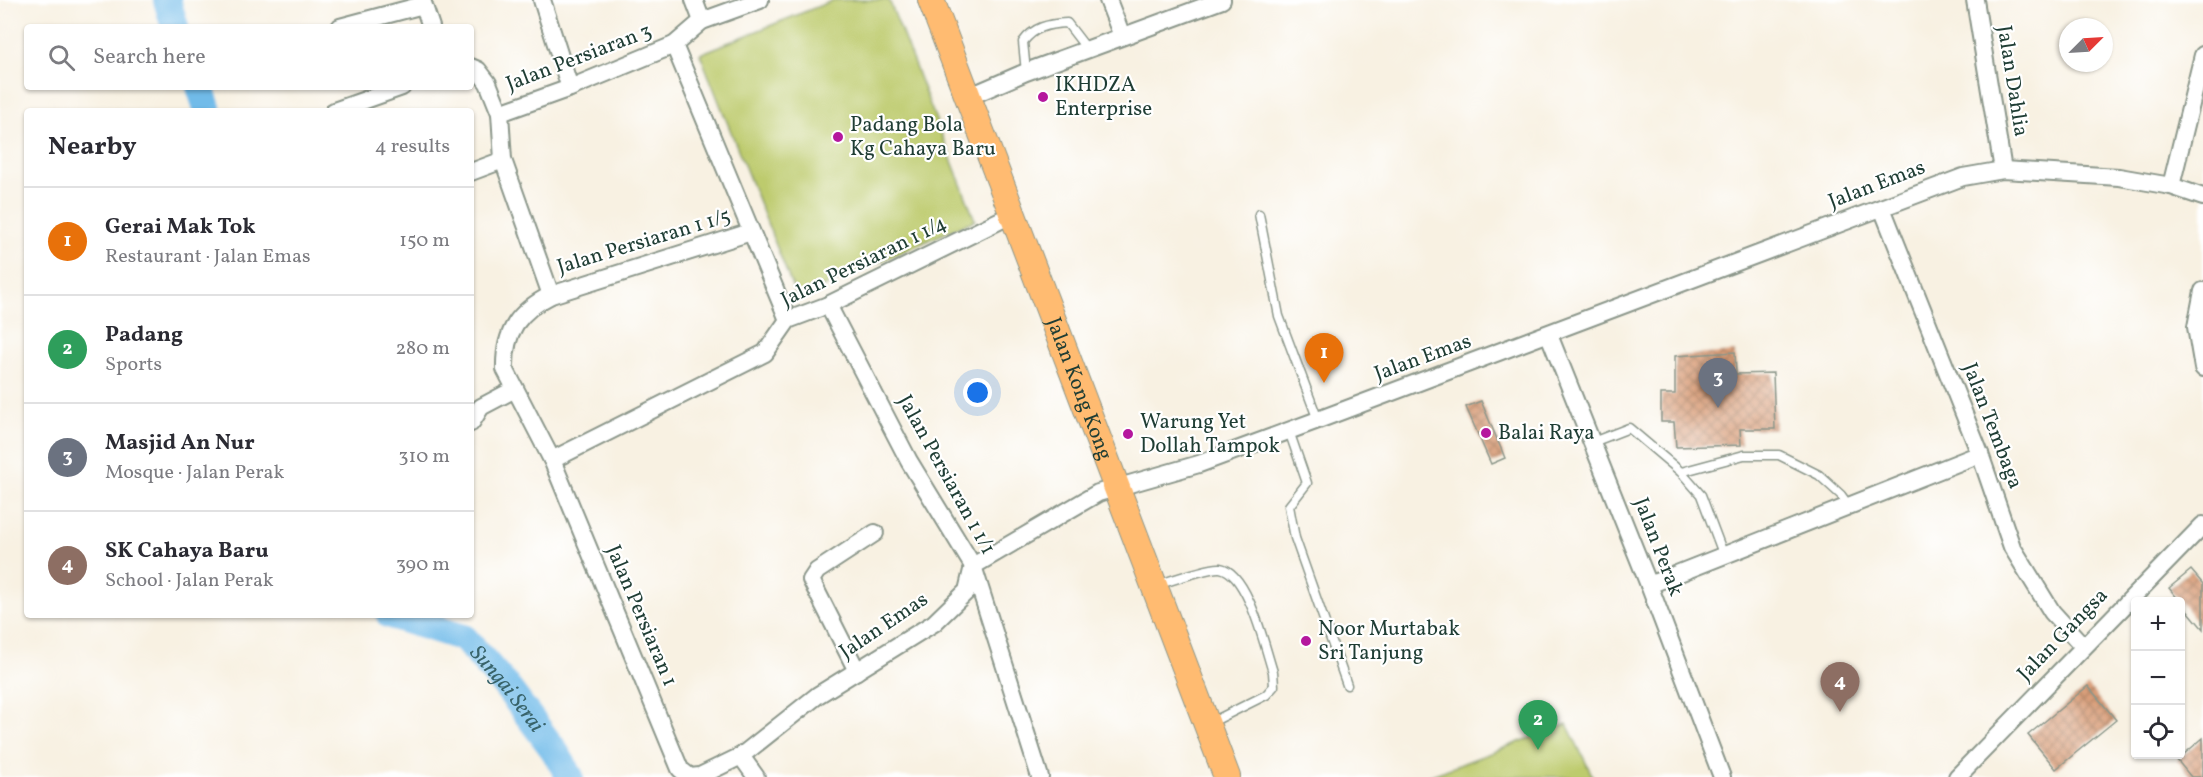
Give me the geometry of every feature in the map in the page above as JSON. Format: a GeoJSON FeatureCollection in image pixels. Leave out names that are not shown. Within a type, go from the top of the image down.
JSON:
{"type":"FeatureCollection","features":[{"type":"Feature","properties":{"kind":"main road","name":"Jalan Kong Kong"},"geometry":{"type":"LineString","coordinates":[[931,0],[1114,487],[1227,777]]}},
{"type":"Feature","properties":{"kind":"street"},"geometry":{"type":"LineString","coordinates":[[542,0],[570,88]]}},
{"type":"Feature","properties":{"kind":"street"},"geometry":{"type":"LineString","coordinates":[[694,0],[702,21],[760,0]]}},
{"type":"Feature","properties":{"kind":"street"},"geometry":{"type":"LineString","coordinates":[[1108,0],[1122,36]]}},
{"type":"Feature","properties":{"kind":"street"},"geometry":{"type":"LineString","coordinates":[[968,97],[1086,49],[1222,0]]}},
{"type":"Feature","properties":{"kind":"street","name":"Jalan Dahlia"},"geometry":{"type":"LineString","coordinates":[[1975,0],[2003,170]]}},
{"type":"Feature","properties":{"kind":"street"},"geometry":{"type":"LineString","coordinates":[[350,24],[422,2],[430,24]]}},
{"type":"Feature","properties":{"kind":"street","name":"Jalan Persiaran 3"},"geometry":{"type":"LineString","coordinates":[[500,113],[570,88],[674,45],[702,21]]}},
{"type":"Feature","properties":{"kind":"street"},"geometry":{"type":"LineString","coordinates":[[674,45],[788,320]]}},
{"type":"Feature","properties":{"kind":"street"},"geometry":{"type":"LineString","coordinates":[[2171,186],[2203,55]]}},
{"type":"Feature","properties":{"kind":"street"},"geometry":{"type":"LineString","coordinates":[[474,68],[488,83],[500,113],[503,160],[551,295]]}},
{"type":"Feature","properties":{"kind":"street"},"geometry":{"type":"LineString","coordinates":[[342,108],[394,90]]}},
{"type":"Feature","properties":{"kind":"street"},"geometry":{"type":"LineString","coordinates":[[474,171],[503,160]]}},
{"type":"Feature","properties":{"kind":"street","name":"Jalan Emas"},"geometry":{"type":"LineString","coordinates":[[700,776],[741,756],[818,695],[934,623],[968,591],[973,566],[1098,493],[1199,464],[1549,335],[1964,177],[2003,170],[2119,177],[2171,186],[2203,197]]}},
{"type":"Feature","properties":{"kind":"street","name":"Jalan Tembaga"},"geometry":{"type":"LineString","coordinates":[[1882,208],[1980,454],[2012,547],[2052,612],[2083,645]]}},
{"type":"Feature","properties":{"kind":"street","name":"Jalan Persiaran 1 1/4"},"geometry":{"type":"LineString","coordinates":[[552,460],[765,353],[788,320],[828,305],[1013,214]]}},
{"type":"Feature","properties":{"kind":"street","name":"Jalan Persiaran 1 1/5"},"geometry":{"type":"LineString","coordinates":[[515,389],[505,369],[505,352],[513,328],[530,306],[551,295],[751,232]]}},
{"type":"Feature","properties":{"kind":"street"},"geometry":{"type":"LineString","coordinates":[[2203,291],[2196,327],[2203,368]]}},
{"type":"Feature","properties":{"kind":"street","name":"Jalan Persiaran 1 1/1"},"geometry":{"type":"LineString","coordinates":[[828,305],[909,461],[973,566],[1040,777]]}},
{"type":"Feature","properties":{"kind":"street","name":"Jalan Perak"},"geometry":{"type":"LineString","coordinates":[[1549,335],[1593,441],[1722,777]]}},
{"type":"Feature","properties":{"kind":"street"},"geometry":{"type":"LineString","coordinates":[[474,418],[481,407],[515,389]]}},
{"type":"Feature","properties":{"kind":"street","name":"Jalan Persiaran 1"},"geometry":{"type":"LineString","coordinates":[[515,389],[552,460],[680,769],[690,777],[700,776]]}},
{"type":"Feature","properties":{"kind":"street"},"geometry":{"type":"LineString","coordinates":[[1649,585],[1980,454]]}},
{"type":"Feature","properties":{"kind":"street","name":"Jalan Gangsa"},"geometry":{"type":"LineString","coordinates":[[1957,777],[2083,645],[2203,525]]}},
{"type":"Feature","properties":{"kind":"street"},"geometry":{"type":"LineString","coordinates":[[857,671],[811,580],[817,571],[875,533]]}},
{"type":"Feature","properties":{"kind":"street"},"geometry":{"type":"LineString","coordinates":[[741,756],[756,777]]}},
{"type":"Feature","properties":{"kind":"lane"},"geometry":{"type":"LineString","coordinates":[[1026,72],[1023,42],[1031,30],[1053,23],[1067,23],[1086,49]]}},
{"type":"Feature","properties":{"kind":"lane"},"geometry":{"type":"LineString","coordinates":[[1258,214],[1279,316],[1318,420]]}},
{"type":"Feature","properties":{"kind":"lane"},"geometry":{"type":"LineString","coordinates":[[1593,441],[1629,428],[1681,472],[1701,495],[1724,556]]}},
{"type":"Feature","properties":{"kind":"lane"},"geometry":{"type":"LineString","coordinates":[[1289,431],[1307,483],[1289,506],[1295,538],[1347,685]]}},
{"type":"Feature","properties":{"kind":"lane"},"geometry":{"type":"LineString","coordinates":[[1681,472],[1744,455],[1779,455],[1819,475],[1841,495],[1848,506]]}},
{"type":"Feature","properties":{"kind":"lane"},"geometry":{"type":"LineString","coordinates":[[1153,585],[1219,568],[1233,574],[1245,590],[1274,672],[1274,686],[1266,695],[1207,724]]}},
{"type":"Feature","properties":{"kind":"green space","name":"Padang Bola Kg Cahaya Baru"},"geometry":{"type":"Polygon","coordinates":[[[834,0],[889,0],[975,220],[797,298],[700,54],[834,0]]]}},
{"type":"Feature","properties":{"kind":"green space"},"geometry":{"type":"Polygon","coordinates":[[[1567,724],[1593,777],[1427,777],[1567,724]]]}},
{"type":"Feature","properties":{"kind":"building"},"geometry":{"type":"Polygon","coordinates":[[[1735,352],[1736,374],[1773,373],[1775,429],[1740,429],[1741,445],[1676,447],[1674,422],[1661,422],[1661,394],[1675,394],[1675,356],[1735,352]]]}},
{"type":"Feature","properties":{"kind":"building","name":"Balai Raya"},"geometry":{"type":"Polygon","coordinates":[[[1481,401],[1505,458],[1491,464],[1466,407],[1481,401]]]}},
{"type":"Feature","properties":{"kind":"building"},"geometry":{"type":"Polygon","coordinates":[[[2191,570],[2203,584],[2203,629],[2185,607],[2185,597],[2176,597],[2169,588],[2191,570]]]}},
{"type":"Feature","properties":{"kind":"building"},"geometry":{"type":"Polygon","coordinates":[[[2088,686],[2116,720],[2056,769],[2028,735],[2088,686]]]}},
{"type":"Feature","properties":{"kind":"building"},"geometry":{"type":"Polygon","coordinates":[[[2203,738],[2203,777],[2191,777],[2177,760],[2185,759],[2185,753],[2203,738]]]}},
{"type":"Feature","properties":{"kind":"waterway","name":"Sungai Serai"},"geometry":{"type":"LineString","coordinates":[[167,0],[174,24]]}},
{"type":"Feature","properties":{"kind":"waterway","name":"Sungai Serai"},"geometry":{"type":"LineString","coordinates":[[201,90],[207,108]]}},
{"type":"Feature","properties":{"kind":"waterway","name":"Sungai Serai"},"geometry":{"type":"LineString","coordinates":[[400,618],[464,638],[506,686],[554,750],[570,777]]}},
{"type":"Feature","properties":{"kind":"place","name":"IKHDZA Enterprise"},"geometry":{"type":"Point","coordinates":[1043,97]}},
{"type":"Feature","properties":{"kind":"place","name":"Padang Bola Kg Cahaya Baru"},"geometry":{"type":"Point","coordinates":[838,137]}},
{"type":"Feature","properties":{"kind":"place","name":"Gerai Mak Tok"},"geometry":{"type":"Point","coordinates":[1324,383]}},
{"type":"Feature","properties":{"kind":"place","name":"Masjid An Nur"},"geometry":{"type":"Point","coordinates":[1718,408]}},
{"type":"Feature","properties":{"kind":"place","name":"Balai Raya"},"geometry":{"type":"Point","coordinates":[1486,433]}},
{"type":"Feature","properties":{"kind":"place","name":"Warung Yet Dollah Tampok"},"geometry":{"type":"Point","coordinates":[1128,434]}},
{"type":"Feature","properties":{"kind":"place","name":"Noor Murtabak Sri Tanjung"},"geometry":{"type":"Point","coordinates":[1306,641]}},
{"type":"Feature","properties":{"kind":"place","name":"SK Cahaya Baru"},"geometry":{"type":"Point","coordinates":[1840,712]}},
{"type":"Feature","properties":{"kind":"place","name":"Padang"},"geometry":{"type":"Point","coordinates":[1538,750]}}]}
